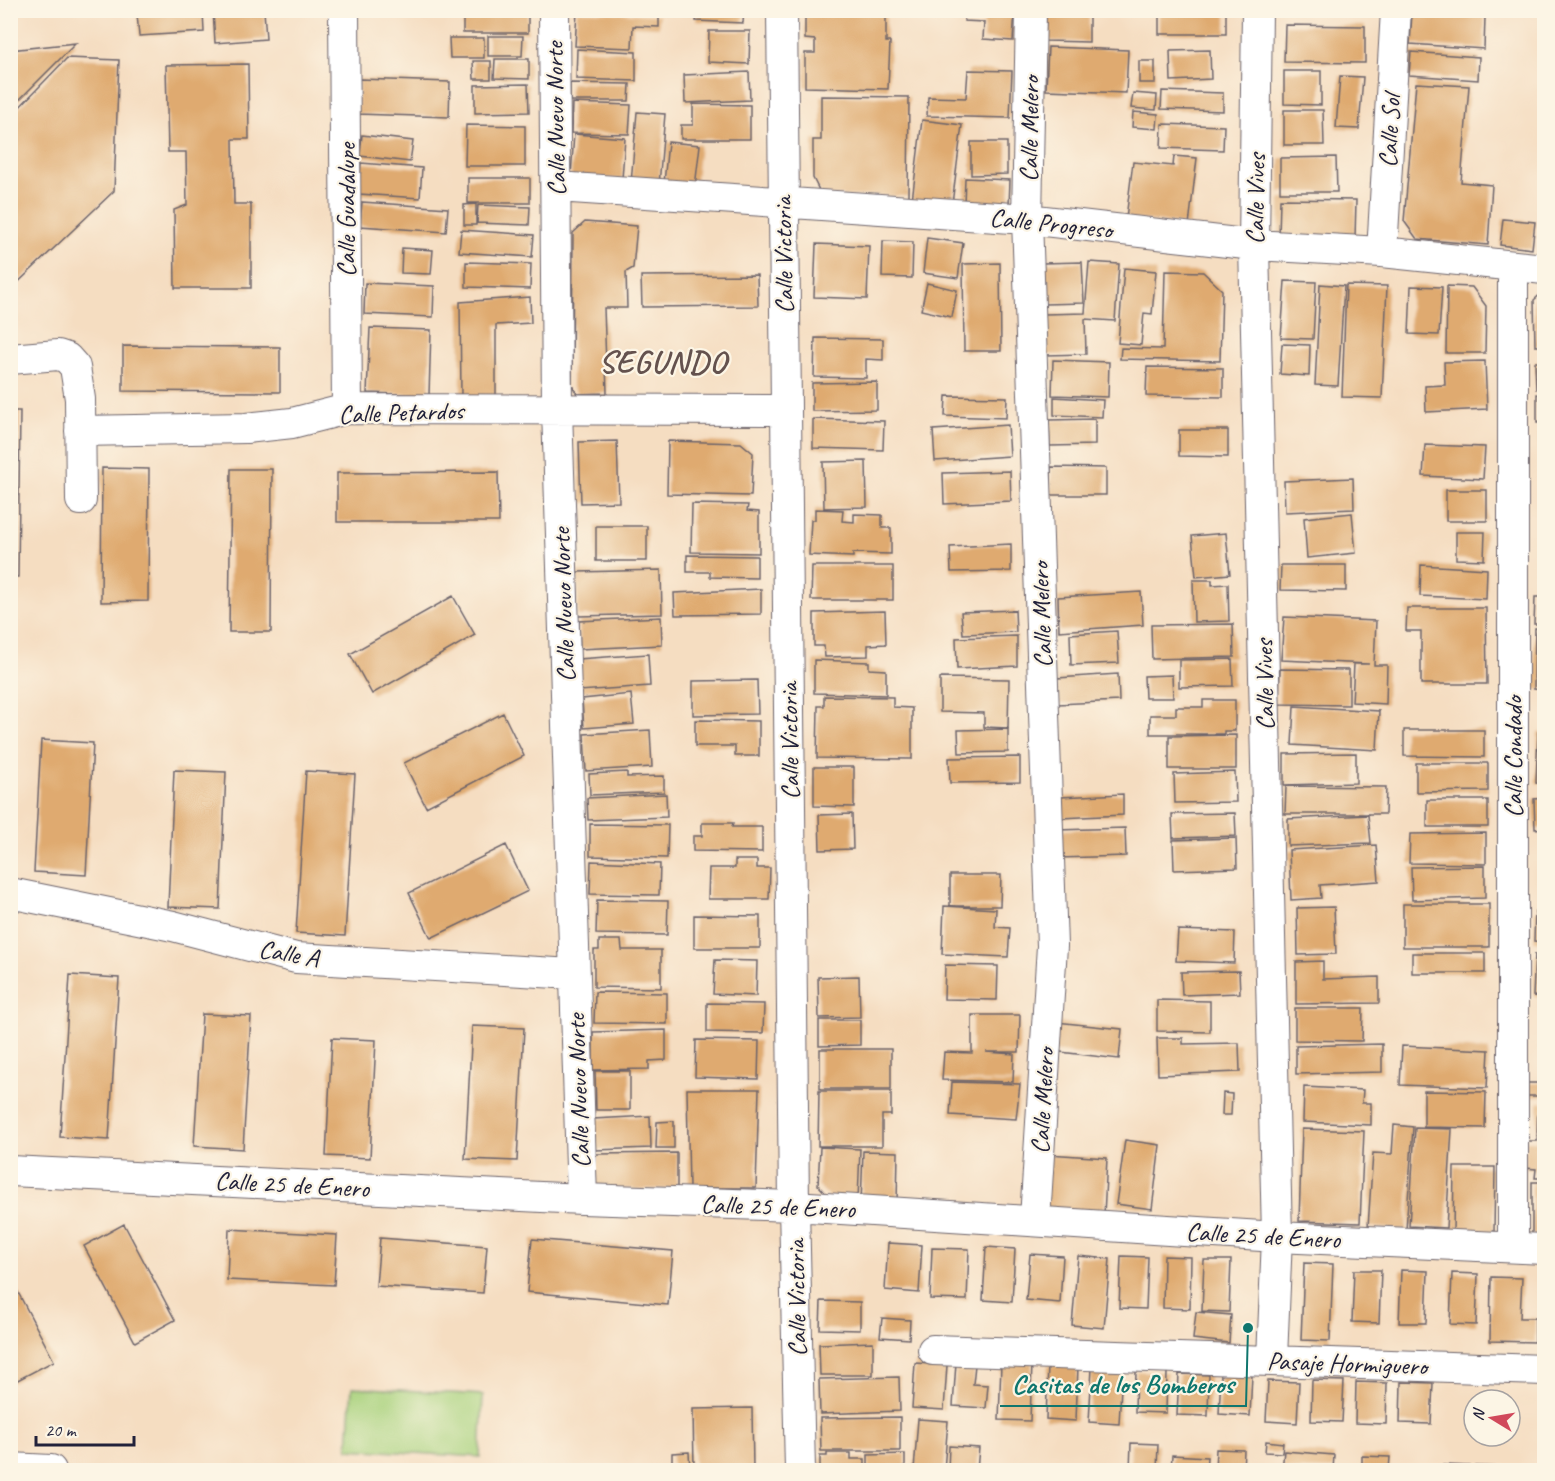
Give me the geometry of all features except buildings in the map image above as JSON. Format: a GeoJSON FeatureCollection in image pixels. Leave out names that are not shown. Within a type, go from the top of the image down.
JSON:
{"type":"FeatureCollection","features":[{"type":"Feature","properties":{"kind":"street","name":"Calle Guadalupe"},"geometry":{"type":"LineString","coordinates":[[344,10],[347,409]]}},
{"type":"Feature","properties":{"kind":"street","name":"Calle Nuevo Norte"},"geometry":{"type":"LineString","coordinates":[[554,10],[558,409],[573,974],[582,1199]]}},
{"type":"Feature","properties":{"kind":"street","name":"Calle Victoria"},"geometry":{"type":"LineString","coordinates":[[782,10],[794,1206],[800,1470]]}},
{"type":"Feature","properties":{"kind":"street","name":"Calle Melero"},"geometry":{"type":"LineString","coordinates":[[1031,10],[1028,219],[1052,946],[1035,1219]]}},
{"type":"Feature","properties":{"kind":"street","name":"Calle Vives"},"geometry":{"type":"LineString","coordinates":[[1257,10],[1254,245],[1277,1237],[1272,1359]]}},
{"type":"Feature","properties":{"kind":"street","name":"Calle Sol"},"geometry":{"type":"LineString","coordinates":[[1382,252],[1396,10]]}},
{"type":"Feature","properties":{"kind":"street","name":"Calle Progreso"},"geometry":{"type":"LineString","coordinates":[[556,187],[783,200],[1028,219],[1254,245],[1382,252],[1545,269]]}},
{"type":"Feature","properties":{"kind":"street","name":"Calle Condado"},"geometry":{"type":"LineString","coordinates":[[1513,267],[1513,1247]]}},
{"type":"Feature","properties":{"kind":"street"},"geometry":{"type":"LineString","coordinates":[[10,359],[52,355],[67,358],[75,367],[79,381],[81,500]]}},
{"type":"Feature","properties":{"kind":"street","name":"Calle Petardos"},"geometry":{"type":"LineString","coordinates":[[80,431],[246,428],[292,423],[347,409],[786,410]]}},
{"type":"Feature","properties":{"kind":"street","name":"Calle A"},"geometry":{"type":"LineString","coordinates":[[10,893],[173,926],[296,958],[573,974]]}},
{"type":"Feature","properties":{"kind":"street","name":"Calle 25 de Enero"},"geometry":{"type":"LineString","coordinates":[[10,1171],[582,1199],[794,1206],[1035,1219],[1277,1237],[1545,1249]]}},
{"type":"Feature","properties":{"kind":"street","name":"Pasaje Hormiguero"},"geometry":{"type":"LineString","coordinates":[[933,1350],[1272,1359],[1545,1370]]}},
{"type":"Feature","properties":{"kind":"street"},"geometry":{"type":"LineString","coordinates":[[10,1468],[51,1470]]}},
{"type":"Feature","properties":{"kind":"green space"},"geometry":{"type":"Polygon","coordinates":[[[352,1387],[483,1395],[480,1457],[348,1449],[352,1387]]]}},
{"type":"Feature","properties":{"kind":"place","name":"Casitas de los Bomberos"},"geometry":{"type":"Point","coordinates":[1248,1328]}},
{"type":"Feature","properties":{"kind":"district","name":"SEGUNDO"},"geometry":{"type":"Point","coordinates":[663,361]}}]}
